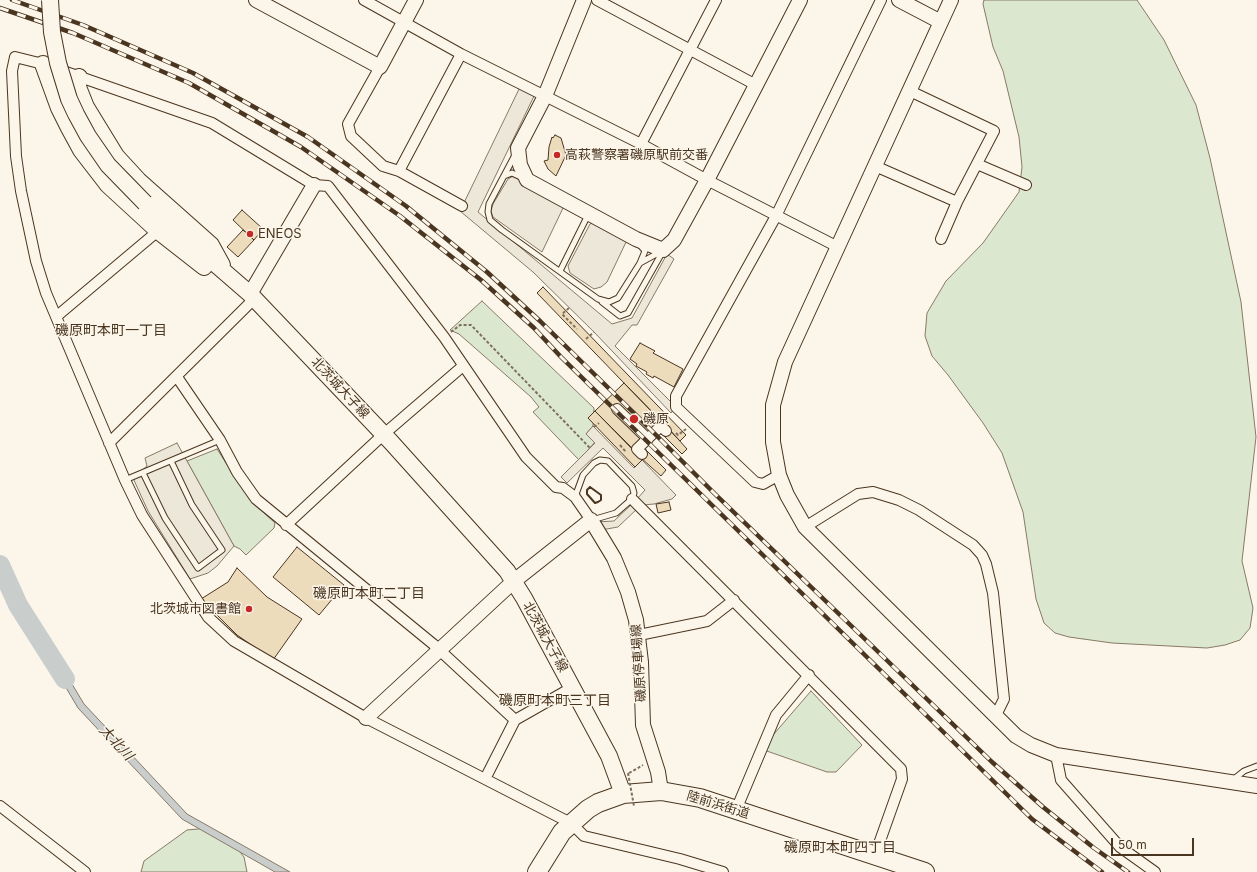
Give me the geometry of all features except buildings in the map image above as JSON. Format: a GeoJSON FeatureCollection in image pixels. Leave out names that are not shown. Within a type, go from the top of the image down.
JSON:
{"type":"FeatureCollection","features":[{"type":"Feature","properties":{"kind":"highway","name":"陸前浜街道"},"geometry":{"type":"LineString","coordinates":[[537,872],[554,842],[570,823],[598,802],[629,800],[661,791],[689,795],[925,872]]}},
{"type":"Feature","properties":{"kind":"main road","name":"北茨城大子線"},"geometry":{"type":"LineString","coordinates":[[50,0],[52,32],[58,63],[69,99],[76,114],[105,161],[145,203],[253,296],[384,434],[501,564],[514,581],[573,687],[609,756],[629,800]]}},
{"type":"Feature","properties":{"kind":"main road"},"geometry":{"type":"LineString","coordinates":[[43,64],[59,108],[81,150],[108,185],[158,231],[207,269],[227,273]]}},
{"type":"Feature","properties":{"kind":"main road"},"geometry":{"type":"LineString","coordinates":[[79,77],[78,87],[86,107],[116,156],[139,181],[211,245],[227,273]]}},
{"type":"Feature","properties":{"kind":"street"},"geometry":{"type":"LineString","coordinates":[[256,0],[380,67]]}},
{"type":"Feature","properties":{"kind":"street"},"geometry":{"type":"LineString","coordinates":[[364,0],[462,54],[641,144],[707,180],[838,247]]}},
{"type":"Feature","properties":{"kind":"street"},"geometry":{"type":"LineString","coordinates":[[416,0],[348,124],[351,136],[384,166],[399,171],[462,206]]}},
{"type":"Feature","properties":{"kind":"street"},"geometry":{"type":"LineString","coordinates":[[584,0],[545,96],[518,148],[520,165],[527,180],[636,240],[663,250],[674,240],[707,180],[800,0]]}},
{"type":"Feature","properties":{"kind":"street"},"geometry":{"type":"LineString","coordinates":[[597,0],[756,85]]}},
{"type":"Feature","properties":{"kind":"street"},"geometry":{"type":"LineString","coordinates":[[641,144],[716,0]]}},
{"type":"Feature","properties":{"kind":"street"},"geometry":{"type":"LineString","coordinates":[[779,475],[763,484],[755,482],[676,407],[676,396],[776,216],[881,0]]}},
{"type":"Feature","properties":{"kind":"street"},"geometry":{"type":"LineString","coordinates":[[899,0],[941,22]]}},
{"type":"Feature","properties":{"kind":"street"},"geometry":{"type":"LineString","coordinates":[[951,0],[785,362],[773,405],[773,442],[779,475],[787,495],[805,527],[995,717],[1016,736],[1031,745],[1056,755],[1257,786]]}},
{"type":"Feature","properties":{"kind":"street"},"geometry":{"type":"LineString","coordinates":[[399,171],[462,54]]}},
{"type":"Feature","properties":{"kind":"street"},"geometry":{"type":"LineString","coordinates":[[366,718],[441,651],[514,581],[591,520],[575,497],[563,488],[556,487],[526,457],[444,337],[334,191],[328,186],[314,185],[212,123],[43,64],[15,57],[12,71],[16,156],[21,191],[34,254],[46,293],[57,316],[109,443],[142,515],[208,617],[224,633],[249,650],[366,718],[570,823],[584,836],[680,859],[723,872]]}},
{"type":"Feature","properties":{"kind":"street"},"geometry":{"type":"LineString","coordinates":[[910,91],[994,131],[957,202],[941,239]]}},
{"type":"Feature","properties":{"kind":"street"},"geometry":{"type":"LineString","coordinates":[[977,164],[1026,185]]}},
{"type":"Feature","properties":{"kind":"street"},"geometry":{"type":"LineString","coordinates":[[875,166],[957,202]]}},
{"type":"Feature","properties":{"kind":"street"},"geometry":{"type":"LineString","coordinates":[[109,443],[177,377],[253,296],[314,185]]}},
{"type":"Feature","properties":{"kind":"street"},"geometry":{"type":"LineString","coordinates":[[57,316],[158,231]]}},
{"type":"Feature","properties":{"kind":"street"},"geometry":{"type":"LineString","coordinates":[[286,525],[384,434],[463,366]]}},
{"type":"Feature","properties":{"kind":"street"},"geometry":{"type":"LineString","coordinates":[[177,377],[220,440],[237,472],[256,500],[441,651],[515,720]]}},
{"type":"Feature","properties":{"kind":"street"},"geometry":{"type":"LineString","coordinates":[[617,409],[648,439]]}},
{"type":"Feature","properties":{"kind":"street"},"geometry":{"type":"LineString","coordinates":[[642,452],[648,439],[663,431]]}},
{"type":"Feature","properties":{"kind":"street"},"geometry":{"type":"LineString","coordinates":[[805,527],[858,494],[873,492],[899,500],[919,510],[973,544],[982,555],[986,564],[993,593],[1004,699],[995,717]]}},
{"type":"Feature","properties":{"kind":"street"},"geometry":{"type":"LineString","coordinates":[[632,499],[810,675],[901,769],[902,778],[875,855]]}},
{"type":"Feature","properties":{"kind":"street","name":"磯原停車場線"},"geometry":{"type":"LineString","coordinates":[[591,520],[611,553],[628,592],[639,635],[643,725],[658,772],[661,791]]}},
{"type":"Feature","properties":{"kind":"street"},"geometry":{"type":"LineString","coordinates":[[639,635],[707,621],[734,600]]}},
{"type":"Feature","properties":{"kind":"street"},"geometry":{"type":"LineString","coordinates":[[736,810],[776,715],[810,675]]}},
{"type":"Feature","properties":{"kind":"street"},"geometry":{"type":"LineString","coordinates":[[486,779],[515,720],[573,687]]}},
{"type":"Feature","properties":{"kind":"street"},"geometry":{"type":"LineString","coordinates":[[1056,755],[1061,780],[1120,847],[1155,872]]}},
{"type":"Feature","properties":{"kind":"street"},"geometry":{"type":"LineString","coordinates":[[0,806],[85,872]]}},
{"type":"Feature","properties":{"kind":"lane"},"geometry":{"type":"LineString","coordinates":[[518,148],[489,204],[488,212],[490,220],[620,316],[628,313],[663,250]]}},
{"type":"Feature","properties":{"kind":"lane"},"geometry":{"type":"LineString","coordinates":[[504,176],[512,173],[527,180]]}},
{"type":"Feature","properties":{"kind":"lane"},"geometry":{"type":"LineString","coordinates":[[560,271],[589,214]]}},
{"type":"Feature","properties":{"kind":"lane"},"geometry":{"type":"LineString","coordinates":[[598,299],[605,302],[618,298],[640,263],[645,252],[636,240]]}},
{"type":"Feature","properties":{"kind":"lane"},"geometry":{"type":"LineString","coordinates":[[640,263],[663,250]]}},
{"type":"Feature","properties":{"kind":"lane"},"geometry":{"type":"LineString","coordinates":[[125,480],[220,440]]}},
{"type":"Feature","properties":{"kind":"lane"},"geometry":{"type":"LineString","coordinates":[[575,497],[583,475],[594,463],[600,460],[608,462],[632,486],[634,493],[632,499],[612,516],[591,520]]}},
{"type":"Feature","properties":{"kind":"lane"},"geometry":{"type":"LineString","coordinates":[[143,473],[165,518],[198,568],[222,550],[192,505],[171,461]]}},
{"type":"Feature","properties":{"kind":"lane"},"geometry":{"type":"LineString","coordinates":[[1232,781],[1244,771],[1257,766]]}},
{"type":"Feature","properties":{"kind":"path"},"geometry":{"type":"LineString","coordinates":[[569,308],[562,314],[577,329]]}},
{"type":"Feature","properties":{"kind":"path"},"geometry":{"type":"LineString","coordinates":[[444,337],[460,325],[471,325],[590,448]]}},
{"type":"Feature","properties":{"kind":"path"},"geometry":{"type":"LineString","coordinates":[[586,339],[594,332]]}},
{"type":"Feature","properties":{"kind":"path"},"geometry":{"type":"LineString","coordinates":[[594,427],[599,423]]}},
{"type":"Feature","properties":{"kind":"path"},"geometry":{"type":"LineString","coordinates":[[678,435],[683,431]]}},
{"type":"Feature","properties":{"kind":"path"},"geometry":{"type":"LineString","coordinates":[[629,800],[628,773],[650,762]]}},
{"type":"Feature","properties":{"kind":"green space"},"geometry":{"type":"Polygon","coordinates":[[[984,0],[1137,0],[1164,40],[1196,105],[1210,158],[1241,302],[1256,437],[1242,561],[1253,608],[1250,628],[1240,640],[1225,645],[1207,648],[1112,643],[1069,637],[1055,633],[1044,623],[1036,599],[1023,512],[1002,453],[983,423],[948,375],[932,356],[925,336],[927,313],[946,281],[983,243],[1019,192],[1022,167],[1019,137],[1003,71],[993,47],[983,4],[984,0]]]}},
{"type":"Feature","properties":{"kind":"green space"},"geometry":{"type":"Polygon","coordinates":[[[482,301],[594,408],[593,426],[586,434],[595,442],[579,460],[533,412],[539,407],[531,397],[459,334],[450,330],[482,301]]]}},
{"type":"Feature","properties":{"kind":"green space"},"geometry":{"type":"Polygon","coordinates":[[[217,449],[250,500],[275,523],[274,528],[246,555],[234,546],[187,461],[217,449]]]}},
{"type":"Feature","properties":{"kind":"green space"},"geometry":{"type":"Polygon","coordinates":[[[811,691],[862,745],[836,772],[827,772],[761,749],[811,691]]]}},
{"type":"Feature","properties":{"kind":"green space"},"geometry":{"type":"Polygon","coordinates":[[[209,828],[228,837],[244,857],[247,872],[141,872],[144,861],[187,830],[209,828]]]}},
{"type":"Feature","properties":{"kind":"shaded area"},"geometry":{"type":"Polygon","coordinates":[[[521,85],[536,92],[478,212],[612,324],[632,318],[667,254],[674,259],[637,325],[632,325],[615,346],[673,404],[673,410],[671,413],[594,332],[533,272],[460,211],[521,85]]]}},
{"type":"Feature","properties":{"kind":"shaded area"},"geometry":{"type":"Polygon","coordinates":[[[513,176],[564,206],[542,252],[493,217],[491,211],[493,204],[508,179],[513,176]]]}},
{"type":"Feature","properties":{"kind":"shaded area"},"geometry":{"type":"Polygon","coordinates":[[[594,222],[627,240],[607,282],[601,287],[594,289],[570,273],[568,266],[590,224],[594,222]]]}},
{"type":"Feature","properties":{"kind":"shaded area"},"geometry":{"type":"Polygon","coordinates":[[[593,426],[634,468],[642,460],[676,495],[672,499],[654,504],[643,505],[637,499],[645,490],[603,448],[567,483],[561,477],[595,443],[586,434],[593,426]]]}},
{"type":"Feature","properties":{"kind":"shaded area"},"geometry":{"type":"Polygon","coordinates":[[[177,443],[234,546],[217,566],[208,573],[190,579],[148,511],[133,478],[147,466],[145,458],[177,443]]]}},
{"type":"Feature","properties":{"kind":"shaded area"},"geometry":{"type":"Polygon","coordinates":[[[633,503],[638,508],[618,527],[601,530],[595,522],[614,521],[633,503]]]}},
{"type":"Feature","properties":{"kind":"water"},"geometry":{"type":"Polygon","coordinates":[[[54,654],[84,704],[187,814],[290,872],[275,872],[182,819],[78,708],[48,657],[54,654]]]}},
{"type":"Feature","properties":{"kind":"waterway","name":"大北川"},"geometry":{"type":"LineString","coordinates":[[0,565],[18,605],[65,679]]}},
{"type":"Feature","properties":{"kind":"railway"},"geometry":{"type":"LineString","coordinates":[[12,0],[83,25],[193,73],[308,137],[406,206],[487,272],[540,321],[715,494],[992,762],[1043,807],[1094,848],[1128,872]]}},
{"type":"Feature","properties":{"kind":"railway"},"geometry":{"type":"LineString","coordinates":[[0,8],[73,33],[189,83],[301,147],[400,216],[481,280],[534,328],[561,357],[1032,819],[1102,872]]}},
{"type":"Feature","properties":{"kind":"wall"},"geometry":{"type":"LineString","coordinates":[[590,487],[601,495],[601,500],[595,503],[587,494],[587,490],[590,487]]}},
{"type":"Feature","properties":{"kind":"place","name":"高萩警察署磯原駅前交番"},"geometry":{"type":"Point","coordinates":[557,155]}},
{"type":"Feature","properties":{"kind":"place","name":"ENEOS"},"geometry":{"type":"Point","coordinates":[250,234]}},
{"type":"Feature","properties":{"kind":"place","name":"磯原"},"geometry":{"type":"Point","coordinates":[634,419]}},
{"type":"Feature","properties":{"kind":"place","name":"北茨城市図書館"},"geometry":{"type":"Point","coordinates":[249,609]}},
{"type":"Feature","properties":{"kind":"district","name":"磯原町本町一丁目"},"geometry":{"type":"Point","coordinates":[111,331]}},
{"type":"Feature","properties":{"kind":"district","name":"磯原町本町二丁目"},"geometry":{"type":"Point","coordinates":[369,594]}},
{"type":"Feature","properties":{"kind":"district","name":"磯原町本町三丁目"},"geometry":{"type":"Point","coordinates":[555,701]}},
{"type":"Feature","properties":{"kind":"district","name":"磯原町本町四丁目"},"geometry":{"type":"Point","coordinates":[840,848]}}]}
